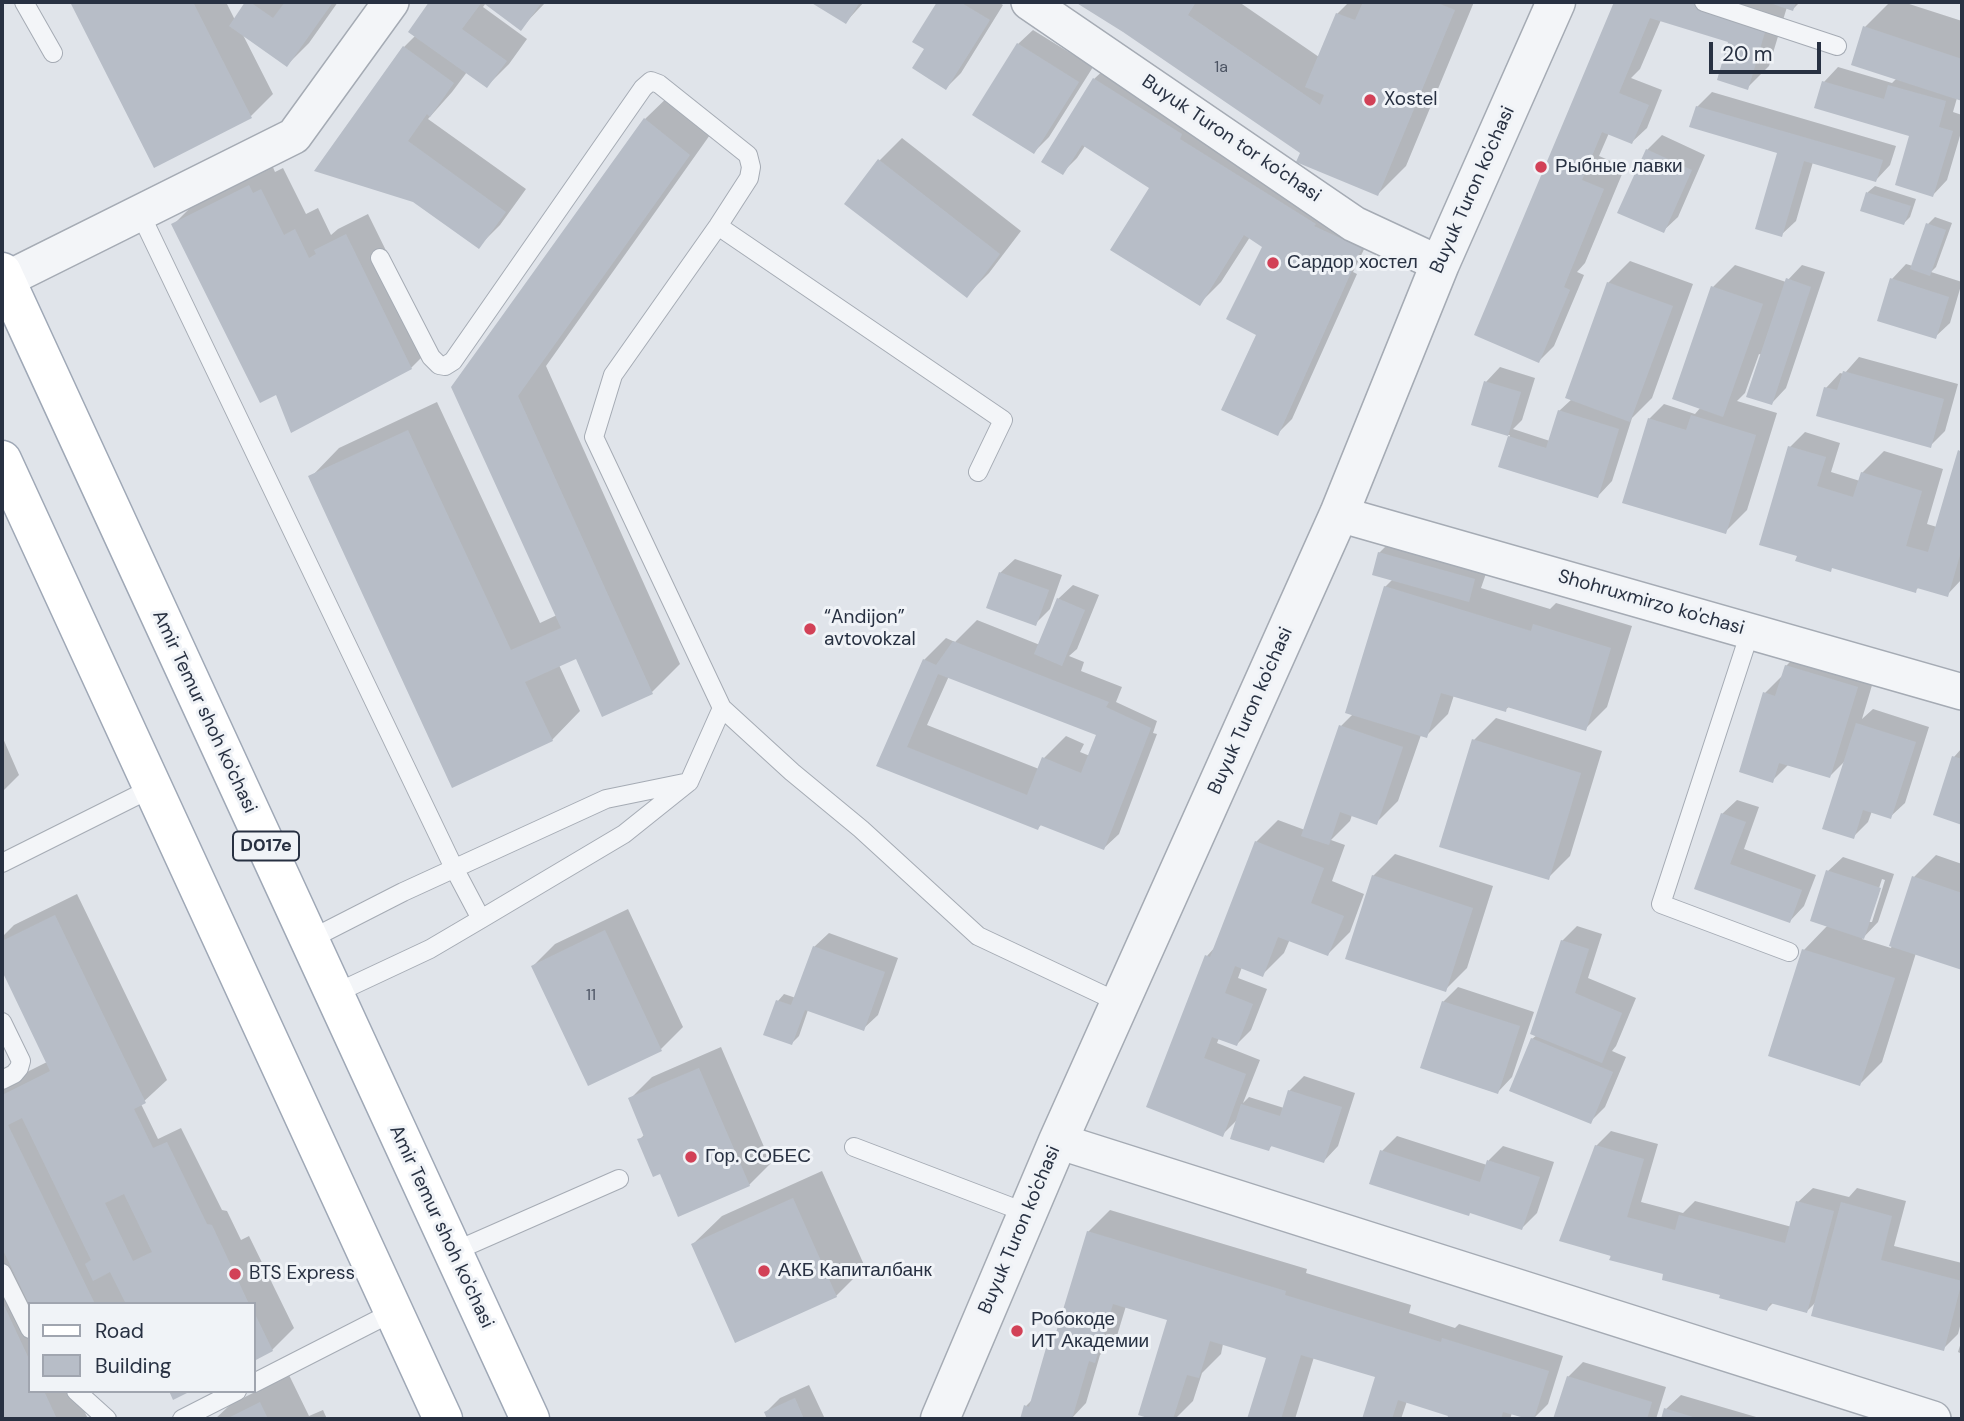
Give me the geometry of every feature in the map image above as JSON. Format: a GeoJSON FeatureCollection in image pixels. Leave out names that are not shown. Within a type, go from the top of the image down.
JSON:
{"type":"FeatureCollection","features":[{"type":"Feature","properties":{"kind":"main road","name":"Amir Temur shoh ko'chasi"},"geometry":{"type":"LineString","coordinates":[[4,276],[530,1419]]}},
{"type":"Feature","properties":{"kind":"main road"},"geometry":{"type":"LineString","coordinates":[[2,460],[443,1419]]}},
{"type":"Feature","properties":{"kind":"street"},"geometry":{"type":"LineString","coordinates":[[4,276],[140,213],[294,136],[391,2]]}},
{"type":"Feature","properties":{"kind":"street","name":"Buyuk Turon tor ko'chasi"},"geometry":{"type":"LineString","coordinates":[[1029,2],[1354,224],[1440,264]]}},
{"type":"Feature","properties":{"kind":"street","name":"Buyuk Turon ko'chasi"},"geometry":{"type":"LineString","coordinates":[[940,1419],[1058,1141],[1339,514],[1440,264],[1556,2]]}},
{"type":"Feature","properties":{"kind":"street","name":"Shohruxmirzo ko'chasi"},"geometry":{"type":"LineString","coordinates":[[1339,514],[1962,692]]}},
{"type":"Feature","properties":{"kind":"street"},"geometry":{"type":"LineString","coordinates":[[1058,1141],[1933,1419]]}},
{"type":"Feature","properties":{"kind":"lane"},"geometry":{"type":"LineString","coordinates":[[24,2],[53,53]]}},
{"type":"Feature","properties":{"kind":"lane"},"geometry":{"type":"LineString","coordinates":[[1704,2],[1837,46]]}},
{"type":"Feature","properties":{"kind":"lane"},"geometry":{"type":"LineString","coordinates":[[380,258],[431,357],[439,365],[445,366],[453,361],[643,88],[651,81],[659,84],[748,155],[751,167],[749,178],[613,374],[594,437],[722,708],[978,936],[1120,1003]]}},
{"type":"Feature","properties":{"kind":"lane"},"geometry":{"type":"LineString","coordinates":[[140,213],[454,868],[481,919]]}},
{"type":"Feature","properties":{"kind":"lane"},"geometry":{"type":"LineString","coordinates":[[718,226],[1003,420],[978,472]]}},
{"type":"Feature","properties":{"kind":"lane"},"geometry":{"type":"LineString","coordinates":[[1750,632],[1661,904],[1789,952]]}},
{"type":"Feature","properties":{"kind":"lane"},"geometry":{"type":"LineString","coordinates":[[334,994],[430,949],[624,834],[689,782],[722,708]]}},
{"type":"Feature","properties":{"kind":"lane"},"geometry":{"type":"LineString","coordinates":[[309,940],[454,868],[606,799],[689,782]]}},
{"type":"Feature","properties":{"kind":"lane"},"geometry":{"type":"LineString","coordinates":[[2,863],[152,788]]}},
{"type":"Feature","properties":{"kind":"lane"},"geometry":{"type":"LineString","coordinates":[[2,1021],[21,1061],[14,1074],[2,1080]]}},
{"type":"Feature","properties":{"kind":"lane"},"geometry":{"type":"LineString","coordinates":[[854,1147],[1027,1213]]}},
{"type":"Feature","properties":{"kind":"lane"},"geometry":{"type":"LineString","coordinates":[[453,1252],[619,1179]]}},
{"type":"Feature","properties":{"kind":"lane"},"geometry":{"type":"LineString","coordinates":[[2,1273],[28,1325]]}},
{"type":"Feature","properties":{"kind":"lane"},"geometry":{"type":"LineString","coordinates":[[256,1382],[393,1312]]}},
{"type":"Feature","properties":{"kind":"lane"},"geometry":{"type":"LineString","coordinates":[[78,1393],[107,1419]]}},
{"type":"Feature","properties":{"kind":"lane"},"geometry":{"type":"LineString","coordinates":[[182,1419],[233,1393]]}},
{"type":"Feature","properties":{"kind":"building"},"geometry":{"type":"Polygon","coordinates":[[[70,2],[193,2],[252,118],[154,168],[70,2]]]}},
{"type":"Feature","properties":{"kind":"building"},"geometry":{"type":"Polygon","coordinates":[[[245,2],[250,2],[273,18],[285,2],[333,2],[287,67],[229,26],[245,2]]]}},
{"type":"Feature","properties":{"kind":"building"},"geometry":{"type":"Polygon","coordinates":[[[429,2],[482,2],[462,29],[507,61],[487,88],[408,32],[429,2]]]}},
{"type":"Feature","properties":{"kind":"building"},"geometry":{"type":"Polygon","coordinates":[[[482,2],[542,2],[521,31],[482,2]]]}},
{"type":"Feature","properties":{"kind":"building"},"geometry":{"type":"Polygon","coordinates":[[[810,2],[860,2],[846,24],[810,2]]]}},
{"type":"Feature","properties":{"kind":"building"},"geometry":{"type":"Polygon","coordinates":[[[937,2],[960,2],[990,20],[946,90],[912,68],[924,49],[912,42],[937,2]]]}},
{"type":"Feature","properties":{"kind":"building","name":"Xostel"},"geometry":{"type":"Polygon","coordinates":[[[1075,2],[1196,2],[1188,15],[1320,105],[1324,95],[1305,87],[1336,13],[1355,20],[1363,2],[1435,2],[1455,10],[1378,196],[1296,162],[1300,153],[1075,2]]]}},
{"type":"Feature","properties":{"kind":"building"},"geometry":{"type":"Polygon","coordinates":[[[1614,2],[1689,2],[1767,25],[1748,90],[1717,80],[1728,42],[1650,18],[1619,93],[1649,105],[1632,144],[1602,132],[1582,180],[1604,189],[1564,287],[1570,290],[1539,363],[1474,335],[1614,2]]]}},
{"type":"Feature","properties":{"kind":"building"},"geometry":{"type":"Polygon","coordinates":[[[1767,2],[1796,2],[1793,11],[1767,2]]]}},
{"type":"Feature","properties":{"kind":"building"},"geometry":{"type":"Polygon","coordinates":[[[1863,26],[1962,59],[1962,101],[1851,65],[1863,26]]]}},
{"type":"Feature","properties":{"kind":"building"},"geometry":{"type":"Polygon","coordinates":[[[1017,43],[1079,82],[1034,154],[972,115],[1017,43]]]}},
{"type":"Feature","properties":{"kind":"building"},"geometry":{"type":"Polygon","coordinates":[[[403,46],[454,83],[430,117],[427,114],[408,141],[506,212],[479,249],[413,202],[314,171],[403,46]]]}},
{"type":"Feature","properties":{"kind":"building"},"geometry":{"type":"Polygon","coordinates":[[[1093,78],[1182,134],[1180,139],[1316,224],[1314,226],[1362,248],[1278,436],[1221,410],[1256,335],[1226,319],[1262,247],[1244,235],[1200,306],[1110,250],[1149,188],[1082,145],[1063,175],[1041,162],[1093,78]]]}},
{"type":"Feature","properties":{"kind":"building"},"geometry":{"type":"Polygon","coordinates":[[[1822,81],[1884,99],[1888,85],[1946,101],[1939,127],[1953,131],[1933,197],[1895,185],[1909,136],[1814,108],[1822,81]]]}},
{"type":"Feature","properties":{"kind":"building"},"geometry":{"type":"Polygon","coordinates":[[[1696,106],[1883,160],[1876,182],[1804,161],[1782,237],[1755,229],[1777,153],[1689,127],[1696,106]]]}},
{"type":"Feature","properties":{"kind":"building"},"geometry":{"type":"Polygon","coordinates":[[[644,118],[690,155],[518,396],[653,694],[602,717],[576,659],[525,682],[553,741],[452,788],[308,476],[408,430],[511,650],[561,628],[451,387],[644,118]]]}},
{"type":"Feature","properties":{"kind":"building"},"geometry":{"type":"Polygon","coordinates":[[[1646,149],[1692,170],[1664,233],[1617,213],[1646,149]]]}},
{"type":"Feature","properties":{"kind":"building"},"geometry":{"type":"Polygon","coordinates":[[[878,159],[1000,254],[967,298],[844,204],[878,159]]]}},
{"type":"Feature","properties":{"kind":"building"},"geometry":{"type":"Polygon","coordinates":[[[249,185],[253,193],[261,189],[284,235],[295,229],[309,258],[316,254],[314,250],[346,234],[412,369],[291,433],[276,395],[260,403],[171,224],[249,185]]]}},
{"type":"Feature","properties":{"kind":"building"},"geometry":{"type":"Polygon","coordinates":[[[1866,192],[1911,206],[1904,225],[1860,211],[1866,192]]]}},
{"type":"Feature","properties":{"kind":"building"},"geometry":{"type":"Polygon","coordinates":[[[1926,223],[1946,230],[1930,276],[1910,269],[1926,223]]]}},
{"type":"Feature","properties":{"kind":"building"},"geometry":{"type":"Polygon","coordinates":[[[1786,278],[1811,287],[1772,405],[1746,397],[1786,278]]]}},
{"type":"Feature","properties":{"kind":"building"},"geometry":{"type":"Polygon","coordinates":[[[1890,278],[1949,297],[1936,339],[1877,321],[1890,278]]]}},
{"type":"Feature","properties":{"kind":"building"},"geometry":{"type":"Polygon","coordinates":[[[1607,282],[1673,306],[1630,422],[1565,398],[1607,282]]]}},
{"type":"Feature","properties":{"kind":"building"},"geometry":{"type":"Polygon","coordinates":[[[1711,286],[1763,304],[1723,417],[1672,399],[1711,286]]]}},
{"type":"Feature","properties":{"kind":"building"},"geometry":{"type":"Polygon","coordinates":[[[1843,371],[1944,399],[1931,448],[1816,416],[1824,387],[1837,390],[1843,371]]]}},
{"type":"Feature","properties":{"kind":"building"},"geometry":{"type":"Polygon","coordinates":[[[1484,381],[1521,392],[1508,436],[1471,425],[1484,381]]]}},
{"type":"Feature","properties":{"kind":"building"},"geometry":{"type":"Polygon","coordinates":[[[1558,410],[1619,429],[1598,498],[1498,467],[1508,436],[1546,448],[1558,410]]]}},
{"type":"Feature","properties":{"kind":"building"},"geometry":{"type":"Polygon","coordinates":[[[1691,415],[1756,435],[1726,534],[1622,503],[1648,418],[1686,430],[1691,415]]]}},
{"type":"Feature","properties":{"kind":"building"},"geometry":{"type":"Polygon","coordinates":[[[1788,446],[1826,457],[1817,486],[1853,497],[1861,472],[1922,491],[1906,546],[1928,552],[1958,450],[1962,452],[1962,548],[1948,597],[1917,588],[1916,593],[1832,568],[1831,572],[1795,561],[1797,556],[1759,545],[1788,446]]]}},
{"type":"Feature","properties":{"kind":"building"},"geometry":{"type":"Polygon","coordinates":[[[1378,552],[1475,579],[1469,602],[1372,575],[1378,552]]]}},
{"type":"Feature","properties":{"kind":"building"},"geometry":{"type":"Polygon","coordinates":[[[999,572],[1049,590],[1036,626],[986,608],[999,572]]]}},
{"type":"Feature","properties":{"kind":"building"},"geometry":{"type":"Polygon","coordinates":[[[1384,586],[1531,631],[1533,624],[1611,648],[1586,731],[1507,707],[1506,712],[1441,693],[1427,738],[1345,713],[1384,586]]]}},
{"type":"Feature","properties":{"kind":"building"},"geometry":{"type":"Polygon","coordinates":[[[1057,598],[1085,610],[1062,666],[1034,654],[1057,598]]]}},
{"type":"Feature","properties":{"kind":"building"},"geometry":{"type":"Polygon","coordinates":[[[953,641],[1109,702],[1106,707],[1151,728],[1104,850],[1040,825],[1038,830],[876,766],[923,659],[936,665],[953,641]],[[938,674],[907,747],[1027,795],[1042,757],[1081,773],[1096,735],[938,674]]]}},
{"type":"Feature","properties":{"kind":"building"},"geometry":{"type":"Polygon","coordinates":[[[1785,665],[1858,687],[1830,778],[1779,763],[1773,783],[1739,772],[1763,692],[1775,696],[1785,665]]]}},
{"type":"Feature","properties":{"kind":"building"},"geometry":{"type":"Polygon","coordinates":[[[1856,723],[1916,742],[1891,819],[1863,810],[1854,839],[1822,829],[1856,723]]]}},
{"type":"Feature","properties":{"kind":"building"},"geometry":{"type":"Polygon","coordinates":[[[1339,725],[1403,747],[1377,825],[1340,812],[1329,845],[1301,836],[1339,725]]]}},
{"type":"Feature","properties":{"kind":"building"},"geometry":{"type":"Polygon","coordinates":[[[1472,739],[1581,773],[1549,880],[1439,847],[1472,739]]]}},
{"type":"Feature","properties":{"kind":"building"},"geometry":{"type":"Polygon","coordinates":[[[1952,756],[1962,759],[1962,825],[1933,815],[1952,756]]]}},
{"type":"Feature","properties":{"kind":"building"},"geometry":{"type":"Polygon","coordinates":[[[1721,813],[1746,822],[1730,864],[1802,890],[1790,923],[1694,889],[1721,813]]]}},
{"type":"Feature","properties":{"kind":"building"},"geometry":{"type":"Polygon","coordinates":[[[1255,841],[1324,868],[1311,903],[1344,916],[1328,956],[1278,937],[1263,977],[1235,966],[1225,993],[1253,1004],[1237,1046],[1212,1037],[1204,1058],[1246,1074],[1223,1137],[1146,1107],[1205,955],[1210,957],[1255,841]]]}},
{"type":"Feature","properties":{"kind":"building"},"geometry":{"type":"Polygon","coordinates":[[[1826,870],[1881,888],[1864,939],[1810,921],[1826,870]]]}},
{"type":"Feature","properties":{"kind":"building"},"geometry":{"type":"Polygon","coordinates":[[[1372,875],[1473,908],[1446,992],[1345,959],[1372,875]]]}},
{"type":"Feature","properties":{"kind":"building"},"geometry":{"type":"Polygon","coordinates":[[[1912,876],[1962,893],[1962,970],[1889,946],[1912,876]]]}},
{"type":"Feature","properties":{"kind":"building"},"geometry":{"type":"Polygon","coordinates":[[[55,915],[146,1103],[134,1109],[153,1148],[167,1142],[207,1224],[212,1225],[248,1302],[125,1302],[110,1272],[93,1281],[85,1264],[91,1260],[22,1118],[8,1125],[94,1302],[28,1302],[2,1248],[2,1095],[50,1071],[2,971],[2,941],[55,915]],[[124,1194],[105,1203],[133,1261],[152,1252],[124,1194]]]}},
{"type":"Feature","properties":{"kind":"building"},"geometry":{"type":"Polygon","coordinates":[[[605,930],[662,1051],[588,1086],[531,966],[605,930]]]}},
{"type":"Feature","properties":{"kind":"building"},"geometry":{"type":"Polygon","coordinates":[[[1561,940],[1589,949],[1575,993],[1622,1013],[1602,1063],[1530,1034],[1561,940]]]}},
{"type":"Feature","properties":{"kind":"building"},"geometry":{"type":"Polygon","coordinates":[[[813,946],[885,972],[864,1031],[805,1010],[792,1045],[763,1035],[776,1000],[791,1005],[813,946]]]}},
{"type":"Feature","properties":{"kind":"building"},"geometry":{"type":"Polygon","coordinates":[[[1802,949],[1895,978],[1860,1086],[1768,1056],[1802,949]]]}},
{"type":"Feature","properties":{"kind":"building"},"geometry":{"type":"Polygon","coordinates":[[[1442,1001],[1520,1026],[1498,1094],[1420,1068],[1442,1001]]]}},
{"type":"Feature","properties":{"kind":"building"},"geometry":{"type":"Polygon","coordinates":[[[1531,1038],[1613,1072],[1591,1124],[1509,1091],[1531,1038]]]}},
{"type":"Feature","properties":{"kind":"building","name":"Гор. СОБЕС"},"geometry":{"type":"Polygon","coordinates":[[[699,1068],[750,1186],[678,1217],[660,1174],[653,1177],[637,1139],[644,1137],[628,1098],[699,1068]]]}},
{"type":"Feature","properties":{"kind":"building"},"geometry":{"type":"Polygon","coordinates":[[[1288,1090],[1342,1107],[1324,1163],[1271,1146],[1269,1151],[1230,1139],[1241,1104],[1280,1116],[1288,1090]]]}},
{"type":"Feature","properties":{"kind":"building"},"geometry":{"type":"Polygon","coordinates":[[[1595,1145],[1644,1159],[1627,1217],[1675,1230],[1679,1215],[1785,1243],[1796,1201],[1834,1211],[1807,1313],[1770,1303],[1767,1311],[1719,1298],[1720,1295],[1662,1280],[1663,1274],[1609,1260],[1611,1256],[1559,1241],[1595,1145]]]}},
{"type":"Feature","properties":{"kind":"building"},"geometry":{"type":"Polygon","coordinates":[[[1380,1150],[1480,1182],[1487,1160],[1540,1177],[1522,1230],[1369,1184],[1380,1150]]]}},
{"type":"Feature","properties":{"kind":"building","name":"АКБ Капиталбанк"},"geometry":{"type":"Polygon","coordinates":[[[793,1198],[837,1297],[735,1343],[691,1244],[793,1198]]]}},
{"type":"Feature","properties":{"kind":"building"},"geometry":{"type":"Polygon","coordinates":[[[1841,1202],[1892,1216],[1881,1260],[1962,1281],[1944,1351],[1811,1316],[1841,1202]]]}},
{"type":"Feature","properties":{"kind":"building"},"geometry":{"type":"Polygon","coordinates":[[[1087,1231],[1286,1291],[1285,1295],[1441,1342],[1442,1338],[1549,1371],[1534,1419],[1503,1412],[1501,1419],[1447,1419],[1448,1416],[1398,1400],[1392,1419],[1362,1419],[1375,1377],[1301,1355],[1281,1419],[1247,1419],[1266,1358],[1210,1341],[1199,1378],[1187,1375],[1173,1419],[1151,1419],[1138,1415],[1167,1320],[1113,1304],[1095,1363],[1089,1361],[1072,1419],[1020,1419],[1024,1405],[1029,1407],[1046,1348],[1051,1349],[1087,1231]]]}},
{"type":"Feature","properties":{"kind":"building"},"geometry":{"type":"Polygon","coordinates":[[[2,1301],[28,1357],[28,1393],[45,1393],[57,1419],[2,1419],[2,1301]]]}},
{"type":"Feature","properties":{"kind":"building"},"geometry":{"type":"Polygon","coordinates":[[[256,1316],[273,1351],[256,1360],[256,1316]]]}},
{"type":"Feature","properties":{"kind":"building"},"geometry":{"type":"Polygon","coordinates":[[[1567,1376],[1652,1402],[1647,1419],[1553,1419],[1567,1376]]]}},
{"type":"Feature","properties":{"kind":"building"},"geometry":{"type":"Polygon","coordinates":[[[170,1393],[187,1393],[173,1400],[170,1393]]]}},
{"type":"Feature","properties":{"kind":"building"},"geometry":{"type":"Polygon","coordinates":[[[795,1398],[804,1419],[767,1419],[764,1412],[795,1398]]]}},
{"type":"Feature","properties":{"kind":"building"},"geometry":{"type":"Polygon","coordinates":[[[260,1402],[268,1419],[226,1419],[260,1402]]]}},
{"type":"Feature","properties":{"kind":"building"},"geometry":{"type":"Polygon","coordinates":[[[1664,1408],[1699,1419],[1661,1419],[1664,1408]]]}},
{"type":"Feature","properties":{"kind":"place","name":"Xostel"},"geometry":{"type":"Point","coordinates":[1370,100]}},
{"type":"Feature","properties":{"kind":"place","name":"Рыбные лавки"},"geometry":{"type":"Point","coordinates":[1541,167]}},
{"type":"Feature","properties":{"kind":"place","name":"Сардор хостел"},"geometry":{"type":"Point","coordinates":[1273,263]}},
{"type":"Feature","properties":{"kind":"place","name":"“Andijon” avtovokzal"},"geometry":{"type":"Point","coordinates":[810,629]}},
{"type":"Feature","properties":{"kind":"place","name":"Гор. СОБЕС"},"geometry":{"type":"Point","coordinates":[691,1157]}},
{"type":"Feature","properties":{"kind":"place","name":"АКБ Капиталбанк"},"geometry":{"type":"Point","coordinates":[764,1271]}},
{"type":"Feature","properties":{"kind":"place","name":"BTS Express"},"geometry":{"type":"Point","coordinates":[235,1274]}},
{"type":"Feature","properties":{"kind":"place","name":"Робокоде ИТ Академии"},"geometry":{"type":"Point","coordinates":[1017,1331]}}]}
